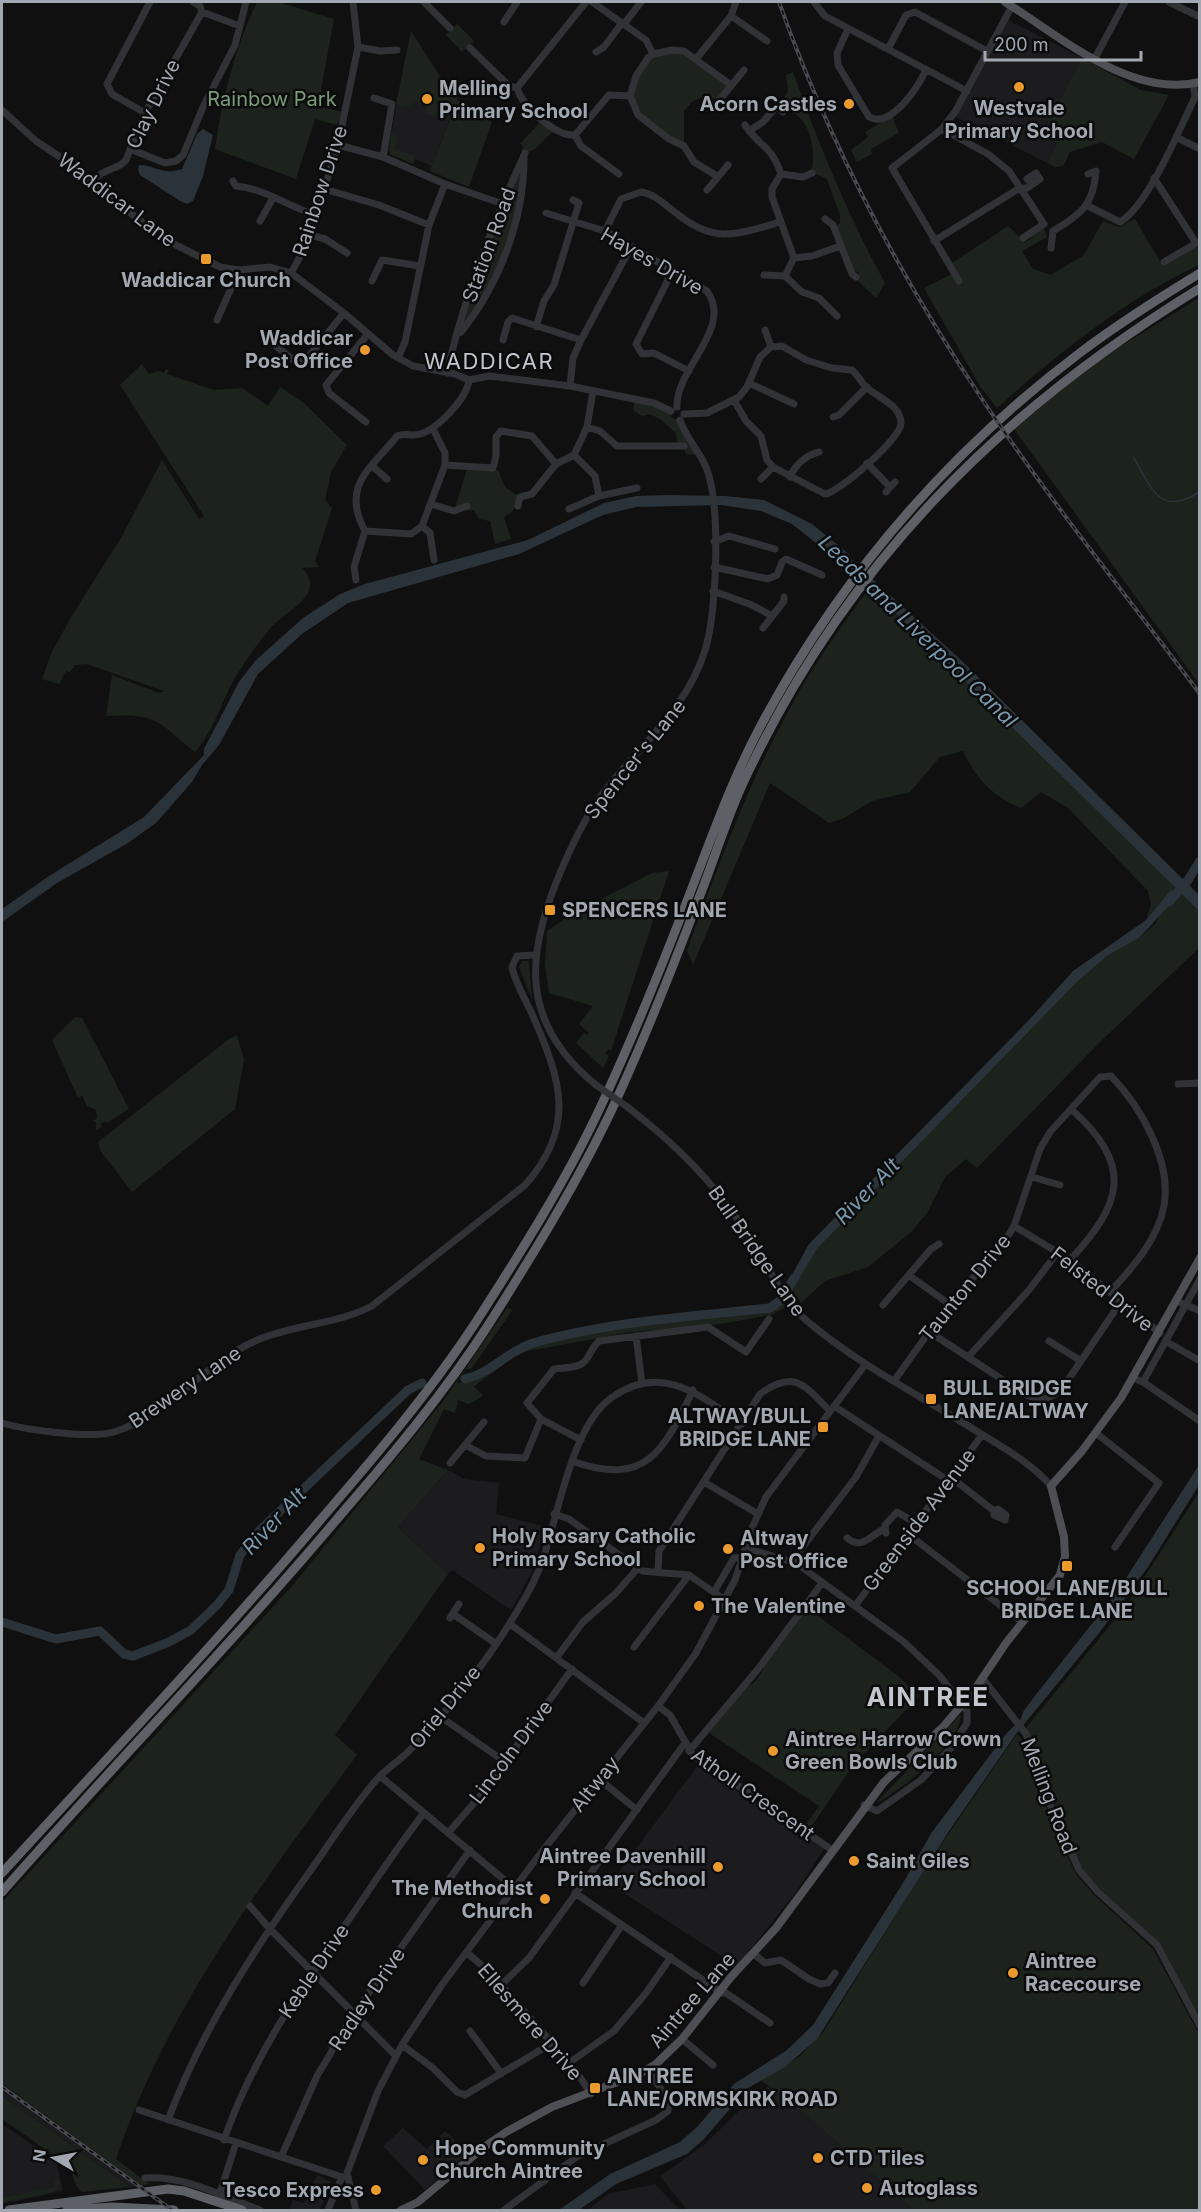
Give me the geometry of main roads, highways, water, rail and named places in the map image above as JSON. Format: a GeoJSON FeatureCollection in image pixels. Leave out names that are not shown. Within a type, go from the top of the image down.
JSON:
{"type":"FeatureCollection","features":[{"type":"Feature","properties":{"kind":"highway"},"geometry":{"type":"LineString","coordinates":[[2,1873],[266,1584],[407,1419],[473,1326],[556,1190],[605,1098],[668,949],[731,786],[758,730],[820,625],[869,557],[927,489],[992,425],[1080,352],[1200,273]]}},
{"type":"Feature","properties":{"kind":"highway"},"geometry":{"type":"LineString","coordinates":[[2,1892],[281,1586],[418,1424],[485,1329],[567,1195],[613,1107],[681,945],[742,786],[798,683],[860,589],[937,496],[999,434],[1087,362],[1200,288]]}},
{"type":"Feature","properties":{"kind":"highway"},"geometry":{"type":"LineString","coordinates":[[9,2211],[168,2189],[184,2191],[242,2211]]}},
{"type":"Feature","properties":{"kind":"highway"},"geometry":{"type":"LineString","coordinates":[[68,2211],[112,2207],[174,2211]]}},
{"type":"Feature","properties":{"kind":"main road"},"geometry":{"type":"LineString","coordinates":[[1008,4],[1095,58],[1131,76],[1157,85],[1196,82]]}},
{"type":"Feature","properties":{"kind":"main road","name":"Aintree Lane"},"geometry":{"type":"LineString","coordinates":[[401,2211],[418,2202],[484,2147],[506,2132],[552,2107],[591,2094],[647,2069],[664,2058],[754,1954],[792,1908],[864,1805],[884,1782],[942,1728],[983,1679],[1022,1622],[1060,1575],[1065,1556],[1064,1537],[1051,1486],[1096,1432],[1133,1378],[1180,1303],[1200,1258]]}},
{"type":"Feature","properties":{"kind":"water"},"geometry":{"type":"Polygon","coordinates":[[[203,129],[213,135],[203,176],[193,201],[187,204],[180,201],[140,175],[139,165],[164,171],[182,169],[197,134],[203,129]]]}},
{"type":"Feature","properties":{"kind":"water","name":"Leeds and Liverpool Canal"},"geometry":{"type":"Polygon","coordinates":[[[636,496],[725,496],[764,500],[812,524],[850,555],[851,559],[963,662],[1200,896],[1199,911],[846,564],[842,564],[792,524],[761,511],[721,505],[636,507],[603,515],[519,554],[348,603],[302,634],[258,674],[219,745],[202,765],[192,782],[157,822],[128,843],[57,883],[2,922],[2,909],[49,876],[144,817],[204,755],[204,749],[239,682],[256,660],[303,618],[340,594],[365,584],[528,540],[604,503],[636,496]]]}},
{"type":"Feature","properties":{"kind":"water"},"geometry":{"type":"Polygon","coordinates":[[[1171,890],[1178,896],[1139,938],[1107,956],[1077,982],[817,1249],[792,1291],[787,1284],[809,1244],[1029,1020],[1073,971],[1146,920],[1171,890]]]}},
{"type":"Feature","properties":{"kind":"water"},"geometry":{"type":"Polygon","coordinates":[[[1199,1465],[1199,1485],[1148,1567],[1099,1633],[1016,1734],[949,1831],[817,2039],[785,2067],[748,2088],[704,2139],[687,2154],[616,2184],[579,2210],[559,2210],[610,2174],[680,2142],[698,2126],[734,2084],[787,2050],[813,2025],[903,1883],[932,1832],[1117,1592],[1199,1465]]]}},
{"type":"Feature","properties":{"kind":"waterway"},"geometry":{"type":"LineString","coordinates":[[1134,458],[1151,488],[1165,500],[1174,502],[1185,500],[1198,493]]}},
{"type":"Feature","properties":{"kind":"waterway","name":"River Alt"},"geometry":{"type":"LineString","coordinates":[[1169,902],[1188,880],[1200,861]]}},
{"type":"Feature","properties":{"kind":"waterway","name":"River Alt"},"geometry":{"type":"LineString","coordinates":[[465,1379],[483,1372],[515,1351],[533,1343],[562,1336],[651,1321],[770,1308],[781,1300],[794,1278]]}},
{"type":"Feature","properties":{"kind":"waterway","name":"River Alt"},"geometry":{"type":"LineString","coordinates":[[2,1622],[56,1639],[100,1631],[124,1654],[133,1656],[169,1642],[191,1630],[229,1590],[240,1555],[260,1530],[408,1390],[422,1383]]}},
{"type":"Feature","properties":{"kind":"railway"},"geometry":{"type":"LineString","coordinates":[[779,2],[843,157],[894,256],[951,352],[1034,474],[1200,694]]}},
{"type":"Feature","properties":{"kind":"railway"},"geometry":{"type":"LineString","coordinates":[[2,2087],[172,2210]]}},
{"type":"Feature","properties":{"kind":"place","name":"Westvale Primary School"},"geometry":{"type":"Point","coordinates":[1019,87]}},
{"type":"Feature","properties":{"kind":"place","name":"Melling Primary School"},"geometry":{"type":"Point","coordinates":[427,99]}},
{"type":"Feature","properties":{"kind":"place","name":"Acorn Castles"},"geometry":{"type":"Point","coordinates":[849,104]}},
{"type":"Feature","properties":{"kind":"place","name":"Waddicar Church"},"geometry":{"type":"Point","coordinates":[206,259]}},
{"type":"Feature","properties":{"kind":"place","name":"Waddicar Post Office"},"geometry":{"type":"Point","coordinates":[365,350]}},
{"type":"Feature","properties":{"kind":"place","name":"SPENCERS LANE"},"geometry":{"type":"Point","coordinates":[550,910]}},
{"type":"Feature","properties":{"kind":"place","name":"BULL BRIDGE LANE/ALTWAY"},"geometry":{"type":"Point","coordinates":[931,1399]}},
{"type":"Feature","properties":{"kind":"place","name":"ALTWAY/BULL BRIDGE LANE"},"geometry":{"type":"Point","coordinates":[823,1427]}},
{"type":"Feature","properties":{"kind":"place","name":"Holy Rosary Catholic Primary School"},"geometry":{"type":"Point","coordinates":[480,1548]}},
{"type":"Feature","properties":{"kind":"place","name":"Altway Post Office"},"geometry":{"type":"Point","coordinates":[728,1549]}},
{"type":"Feature","properties":{"kind":"place","name":"SCHOOL LANE/BULL BRIDGE LANE"},"geometry":{"type":"Point","coordinates":[1067,1566]}},
{"type":"Feature","properties":{"kind":"place","name":"The Valentine"},"geometry":{"type":"Point","coordinates":[699,1606]}},
{"type":"Feature","properties":{"kind":"place","name":"Aintree Harrow Crown Green Bowls Club"},"geometry":{"type":"Point","coordinates":[773,1751]}},
{"type":"Feature","properties":{"kind":"place","name":"Saint Giles"},"geometry":{"type":"Point","coordinates":[854,1861]}},
{"type":"Feature","properties":{"kind":"place","name":"Aintree Davenhill Primary School"},"geometry":{"type":"Point","coordinates":[718,1867]}},
{"type":"Feature","properties":{"kind":"place","name":"The Methodist Church"},"geometry":{"type":"Point","coordinates":[545,1899]}},
{"type":"Feature","properties":{"kind":"place","name":"Aintree Racecourse"},"geometry":{"type":"Point","coordinates":[1013,1973]}},
{"type":"Feature","properties":{"kind":"place","name":"AINTREE LANE/ORMSKIRK ROAD"},"geometry":{"type":"Point","coordinates":[595,2088]}},
{"type":"Feature","properties":{"kind":"place","name":"CTD Tiles"},"geometry":{"type":"Point","coordinates":[818,2158]}},
{"type":"Feature","properties":{"kind":"place","name":"Hope Community Church Aintree"},"geometry":{"type":"Point","coordinates":[423,2160]}},
{"type":"Feature","properties":{"kind":"place","name":"Autoglass"},"geometry":{"type":"Point","coordinates":[867,2188]}},
{"type":"Feature","properties":{"kind":"place","name":"Tesco Express"},"geometry":{"type":"Point","coordinates":[376,2190]}},
{"type":"Feature","properties":{"kind":"district","name":"WADDICAR"},"geometry":{"type":"Point","coordinates":[489,361]}},
{"type":"Feature","properties":{"kind":"district","name":"AINTREE"},"geometry":{"type":"Point","coordinates":[928,1696]}},
{"type":"Feature","properties":{"kind":"park label","name":"Rainbow Park"},"geometry":{"type":"Point","coordinates":[272,99]}}]}
